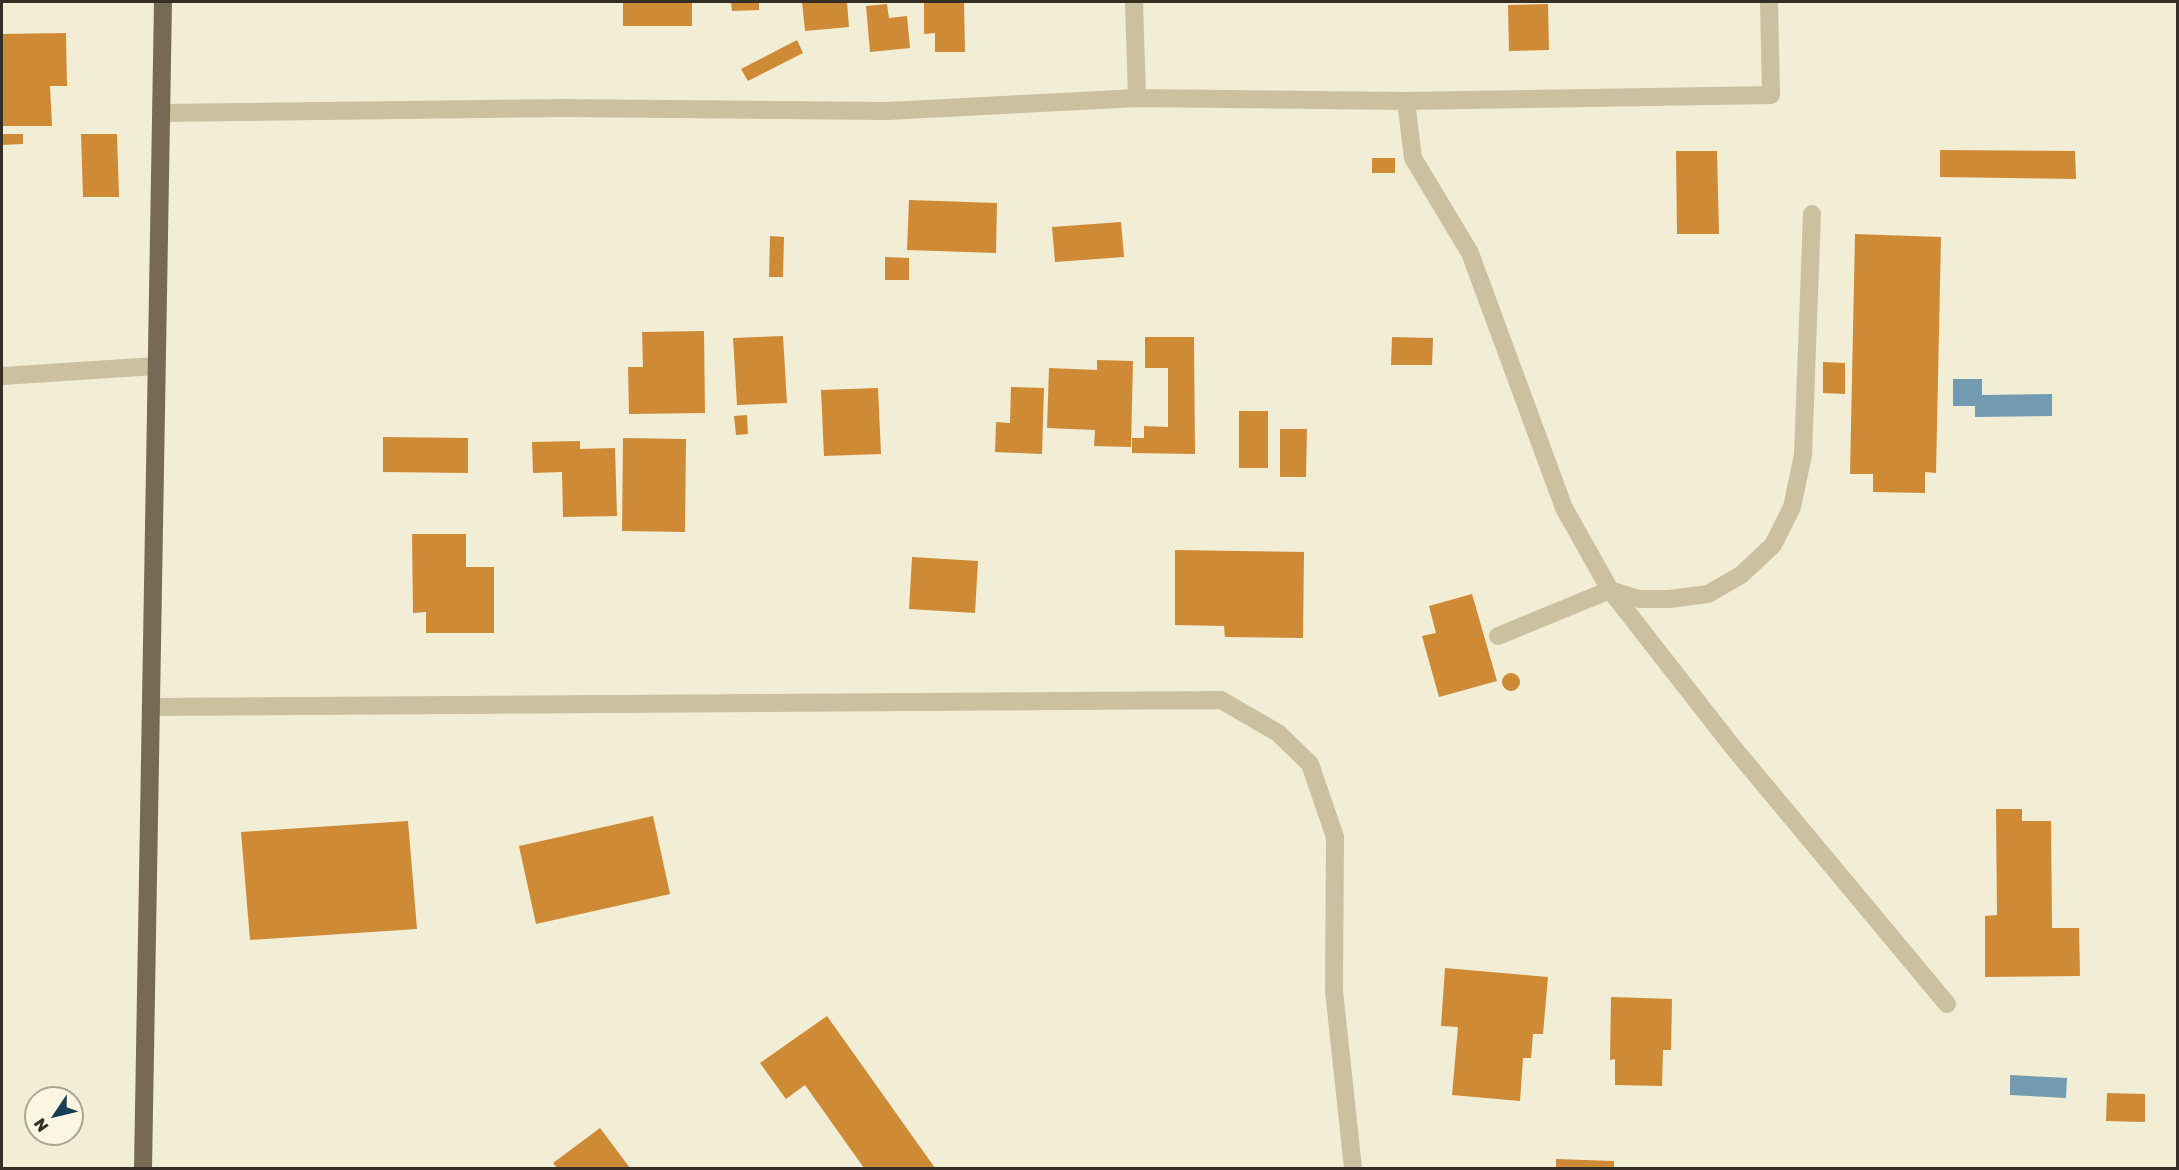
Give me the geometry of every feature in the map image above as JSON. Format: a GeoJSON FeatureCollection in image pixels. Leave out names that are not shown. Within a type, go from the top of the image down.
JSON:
{"type":"FeatureCollection","features":[{"type":"Feature","properties":{"kind":"main road"},"geometry":{"type":"LineString","coordinates":[[143,1168],[162,113],[162,2]]}},
{"type":"Feature","properties":{"kind":"street"},"geometry":{"type":"LineString","coordinates":[[1134,2],[1137,98]]}},
{"type":"Feature","properties":{"kind":"street"},"geometry":{"type":"LineString","coordinates":[[162,113],[562,108],[888,111],[1137,98],[1406,101],[1771,95],[1769,2]]}},
{"type":"Feature","properties":{"kind":"street"},"geometry":{"type":"LineString","coordinates":[[1406,101],[1413,158],[1470,253],[1564,508],[1610,590],[1732,746],[1947,1004]]}},
{"type":"Feature","properties":{"kind":"street"},"geometry":{"type":"LineString","coordinates":[[1498,636],[1610,590],[1639,599],[1669,599],[1708,594],[1741,575],[1773,545],[1792,507],[1803,455],[1812,214]]}},
{"type":"Feature","properties":{"kind":"street"},"geometry":{"type":"LineString","coordinates":[[2,376],[156,366]]}},
{"type":"Feature","properties":{"kind":"street"},"geometry":{"type":"LineString","coordinates":[[152,707],[1221,700],[1278,733],[1310,764],[1335,837],[1334,991],[1353,1168]]}},
{"type":"Feature","properties":{"kind":"water"},"geometry":{"type":"Polygon","coordinates":[[[1953,379],[1982,379],[1982,395],[2052,394],[2052,416],[1975,417],[1975,406],[1953,406],[1953,379]]]}},
{"type":"Feature","properties":{"kind":"water"},"geometry":{"type":"Polygon","coordinates":[[[2010,1075],[2067,1078],[2066,1098],[2010,1095],[2010,1075]]]}},
{"type":"Feature","properties":{"kind":"building"},"geometry":{"type":"Polygon","coordinates":[[[623,2],[692,2],[692,26],[623,26],[623,2]]]}},
{"type":"Feature","properties":{"kind":"building"},"geometry":{"type":"Polygon","coordinates":[[[731,2],[759,2],[759,10],[732,11],[731,2]]]}},
{"type":"Feature","properties":{"kind":"building"},"geometry":{"type":"Polygon","coordinates":[[[802,2],[847,2],[849,27],[805,31],[802,2]]]}},
{"type":"Feature","properties":{"kind":"building"},"geometry":{"type":"Polygon","coordinates":[[[924,2],[964,2],[965,52],[935,52],[935,33],[924,34],[924,2]]]}},
{"type":"Feature","properties":{"kind":"building"},"geometry":{"type":"Polygon","coordinates":[[[887,4],[889,18],[907,16],[910,48],[870,52],[866,6],[887,4]]]}},
{"type":"Feature","properties":{"kind":"building"},"geometry":{"type":"Polygon","coordinates":[[[1548,4],[1549,50],[1509,51],[1508,5],[1548,4]]]}},
{"type":"Feature","properties":{"kind":"building"},"geometry":{"type":"Polygon","coordinates":[[[66,33],[67,86],[50,86],[52,126],[2,126],[2,34],[66,33]]]}},
{"type":"Feature","properties":{"kind":"building"},"geometry":{"type":"Polygon","coordinates":[[[797,40],[803,53],[748,81],[741,69],[797,40]]]}},
{"type":"Feature","properties":{"kind":"building"},"geometry":{"type":"Polygon","coordinates":[[[2,134],[23,134],[23,144],[2,145],[2,134]]]}},
{"type":"Feature","properties":{"kind":"building"},"geometry":{"type":"Polygon","coordinates":[[[81,134],[117,134],[119,197],[83,197],[81,134]]]}},
{"type":"Feature","properties":{"kind":"building"},"geometry":{"type":"Polygon","coordinates":[[[1940,150],[2075,151],[2076,179],[1940,177],[1940,150]]]}},
{"type":"Feature","properties":{"kind":"building"},"geometry":{"type":"Polygon","coordinates":[[[1676,151],[1717,151],[1719,234],[1677,234],[1676,151]]]}},
{"type":"Feature","properties":{"kind":"building"},"geometry":{"type":"Polygon","coordinates":[[[1372,158],[1395,158],[1395,173],[1372,173],[1372,158]]]}},
{"type":"Feature","properties":{"kind":"building"},"geometry":{"type":"Polygon","coordinates":[[[909,200],[997,203],[996,253],[907,250],[909,200]]]}},
{"type":"Feature","properties":{"kind":"building"},"geometry":{"type":"Polygon","coordinates":[[[1121,222],[1124,257],[1055,262],[1052,227],[1121,222]]]}},
{"type":"Feature","properties":{"kind":"building"},"geometry":{"type":"Polygon","coordinates":[[[1855,234],[1941,237],[1936,473],[1925,472],[1925,493],[1873,492],[1873,474],[1850,474],[1855,234]]]}},
{"type":"Feature","properties":{"kind":"building"},"geometry":{"type":"Polygon","coordinates":[[[770,236],[784,237],[783,277],[769,277],[770,236]]]}},
{"type":"Feature","properties":{"kind":"building"},"geometry":{"type":"Polygon","coordinates":[[[885,257],[909,258],[909,280],[885,280],[885,257]]]}},
{"type":"Feature","properties":{"kind":"building"},"geometry":{"type":"Polygon","coordinates":[[[704,331],[705,413],[629,414],[628,367],[643,367],[642,332],[704,331]]]}},
{"type":"Feature","properties":{"kind":"building"},"geometry":{"type":"Polygon","coordinates":[[[783,336],[787,403],[737,405],[733,338],[783,336]]]}},
{"type":"Feature","properties":{"kind":"building"},"geometry":{"type":"Polygon","coordinates":[[[1145,337],[1194,337],[1195,454],[1132,453],[1132,438],[1144,438],[1144,426],[1168,427],[1168,368],[1145,368],[1145,337]]]}},
{"type":"Feature","properties":{"kind":"building"},"geometry":{"type":"Polygon","coordinates":[[[1392,337],[1433,338],[1432,365],[1391,365],[1392,337]]]}},
{"type":"Feature","properties":{"kind":"building"},"geometry":{"type":"Polygon","coordinates":[[[1097,360],[1133,361],[1131,447],[1094,446],[1095,430],[1047,428],[1049,368],[1097,370],[1097,360]]]}},
{"type":"Feature","properties":{"kind":"building"},"geometry":{"type":"Polygon","coordinates":[[[1823,362],[1845,363],[1845,394],[1823,393],[1823,362]]]}},
{"type":"Feature","properties":{"kind":"building"},"geometry":{"type":"Polygon","coordinates":[[[1011,387],[1044,388],[1042,454],[995,452],[996,422],[1010,423],[1011,387]]]}},
{"type":"Feature","properties":{"kind":"building"},"geometry":{"type":"Polygon","coordinates":[[[878,388],[881,454],[824,456],[821,390],[878,388]]]}},
{"type":"Feature","properties":{"kind":"building"},"geometry":{"type":"Polygon","coordinates":[[[1239,411],[1268,411],[1268,468],[1239,468],[1239,411]]]}},
{"type":"Feature","properties":{"kind":"building"},"geometry":{"type":"Polygon","coordinates":[[[747,415],[748,434],[736,435],[734,416],[747,415]]]}},
{"type":"Feature","properties":{"kind":"building"},"geometry":{"type":"Polygon","coordinates":[[[1280,429],[1307,429],[1306,477],[1280,477],[1280,429]]]}},
{"type":"Feature","properties":{"kind":"building"},"geometry":{"type":"Polygon","coordinates":[[[383,437],[468,438],[468,473],[383,472],[383,437]]]}},
{"type":"Feature","properties":{"kind":"building"},"geometry":{"type":"Polygon","coordinates":[[[623,438],[686,439],[685,532],[622,531],[623,438]]]}},
{"type":"Feature","properties":{"kind":"building"},"geometry":{"type":"Polygon","coordinates":[[[580,441],[580,449],[615,448],[617,516],[563,517],[562,472],[533,473],[532,442],[580,441]]]}},
{"type":"Feature","properties":{"kind":"building"},"geometry":{"type":"Polygon","coordinates":[[[412,534],[466,534],[466,567],[494,567],[494,633],[426,633],[426,612],[413,613],[412,534]]]}},
{"type":"Feature","properties":{"kind":"building"},"geometry":{"type":"Polygon","coordinates":[[[1175,550],[1304,552],[1303,638],[1225,637],[1224,626],[1175,625],[1175,550]]]}},
{"type":"Feature","properties":{"kind":"building"},"geometry":{"type":"Polygon","coordinates":[[[912,557],[978,561],[975,613],[909,609],[912,557]]]}},
{"type":"Feature","properties":{"kind":"building"},"geometry":{"type":"Polygon","coordinates":[[[1472,594],[1497,681],[1439,697],[1422,636],[1436,633],[1429,606],[1472,594]]]}},
{"type":"Feature","properties":{"kind":"building"},"geometry":{"type":"Polygon","coordinates":[[[1507,673],[1515,673],[1520,678],[1518,689],[1507,691],[1502,686],[1502,678],[1507,673]]]}},
{"type":"Feature","properties":{"kind":"building"},"geometry":{"type":"Polygon","coordinates":[[[1996,809],[2022,809],[2022,821],[2051,821],[2052,928],[2079,928],[2080,976],[1985,977],[1985,916],[1997,915],[1996,809]]]}},
{"type":"Feature","properties":{"kind":"building"},"geometry":{"type":"Polygon","coordinates":[[[653,816],[670,894],[536,924],[519,846],[653,816]]]}},
{"type":"Feature","properties":{"kind":"building"},"geometry":{"type":"Polygon","coordinates":[[[408,821],[417,929],[250,940],[241,832],[408,821]]]}},
{"type":"Feature","properties":{"kind":"building"},"geometry":{"type":"Polygon","coordinates":[[[1445,968],[1548,977],[1543,1034],[1533,1034],[1531,1058],[1523,1058],[1520,1101],[1452,1095],[1458,1027],[1441,1026],[1445,968]]]}},
{"type":"Feature","properties":{"kind":"building"},"geometry":{"type":"Polygon","coordinates":[[[1611,997],[1672,999],[1671,1050],[1663,1050],[1662,1086],[1615,1085],[1615,1059],[1610,1060],[1611,997]]]}},
{"type":"Feature","properties":{"kind":"building"},"geometry":{"type":"Polygon","coordinates":[[[827,1016],[935,1168],[864,1168],[805,1085],[786,1099],[760,1063],[827,1016]]]}},
{"type":"Feature","properties":{"kind":"building"},"geometry":{"type":"Polygon","coordinates":[[[2107,1093],[2145,1094],[2145,1122],[2106,1121],[2107,1093]]]}},
{"type":"Feature","properties":{"kind":"building"},"geometry":{"type":"Polygon","coordinates":[[[600,1128],[630,1168],[557,1168],[553,1163],[600,1128]]]}},
{"type":"Feature","properties":{"kind":"building"},"geometry":{"type":"Polygon","coordinates":[[[1556,1159],[1614,1161],[1614,1168],[1556,1168],[1556,1159]]]}}]}
